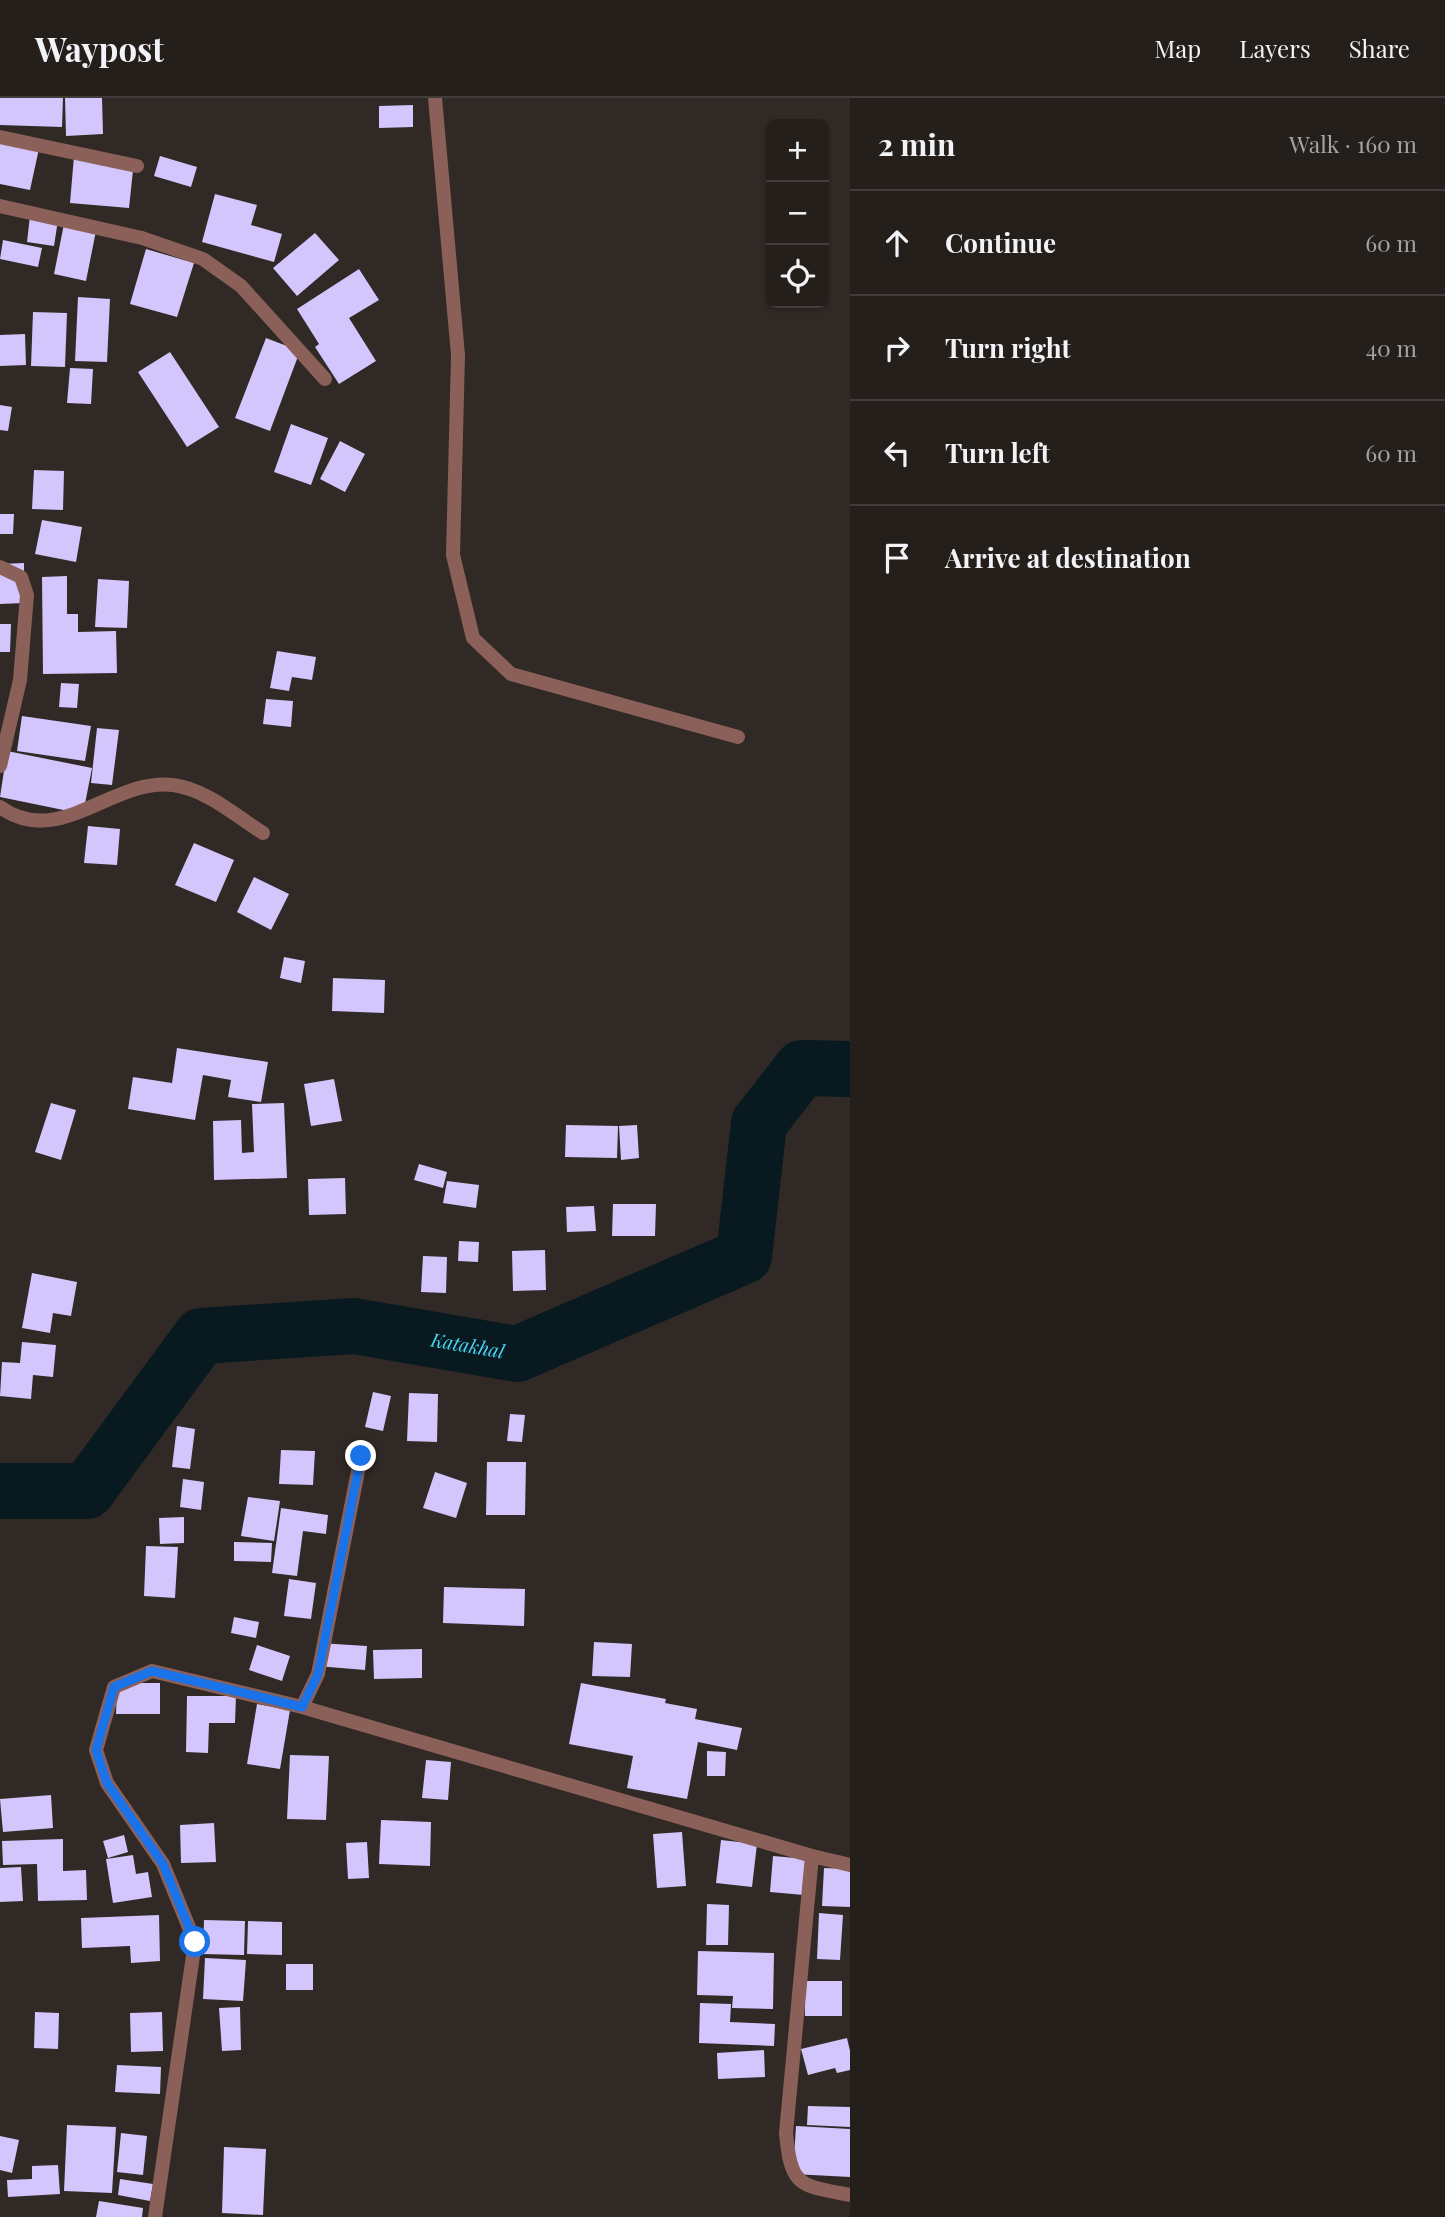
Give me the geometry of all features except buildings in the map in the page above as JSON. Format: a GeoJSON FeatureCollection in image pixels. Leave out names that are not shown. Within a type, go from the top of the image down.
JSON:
{"type":"FeatureCollection","features":[{"type":"Feature","properties":{"kind":"street"},"geometry":{"type":"LineString","coordinates":[[435,98],[458,355],[453,555],[473,638],[511,674],[738,737]]}},
{"type":"Feature","properties":{"kind":"street"},"geometry":{"type":"LineString","coordinates":[[0,137],[137,166]]}},
{"type":"Feature","properties":{"kind":"street"},"geometry":{"type":"LineString","coordinates":[[0,206],[142,238],[203,259],[242,286],[326,379]]}},
{"type":"Feature","properties":{"kind":"street"},"geometry":{"type":"LineString","coordinates":[[0,568],[21,577],[27,595],[20,680],[0,766]]}},
{"type":"Feature","properties":{"kind":"street"},"geometry":{"type":"LineString","coordinates":[[0,807],[15,818],[63,819],[151,784],[174,785],[197,791],[263,833]]}},
{"type":"Feature","properties":{"kind":"street"},"geometry":{"type":"LineString","coordinates":[[302,1707],[318,1674],[361,1456]]}},
{"type":"Feature","properties":{"kind":"street"},"geometry":{"type":"LineString","coordinates":[[155,2217],[195,1942],[163,1864],[107,1783],[96,1750],[114,1687],[152,1671],[302,1707],[850,1865]]}},
{"type":"Feature","properties":{"kind":"street"},"geometry":{"type":"LineString","coordinates":[[813,1856],[786,2133],[789,2160],[794,2175],[808,2186],[850,2194]]}},
{"type":"Feature","properties":{"kind":"waterway","name":"Katakhal"},"geometry":{"type":"LineString","coordinates":[[0,1491],[87,1491],[201,1336],[354,1326],[517,1354],[744,1256],[759,1123],[802,1068],[850,1069]]}},
{"type":"Feature","properties":{"kind":"route"},"geometry":{"type":"LineString","coordinates":[[195,1942],[163,1864],[107,1783],[96,1750],[114,1687],[152,1671],[302,1707],[318,1674],[361,1456]]}}]}
